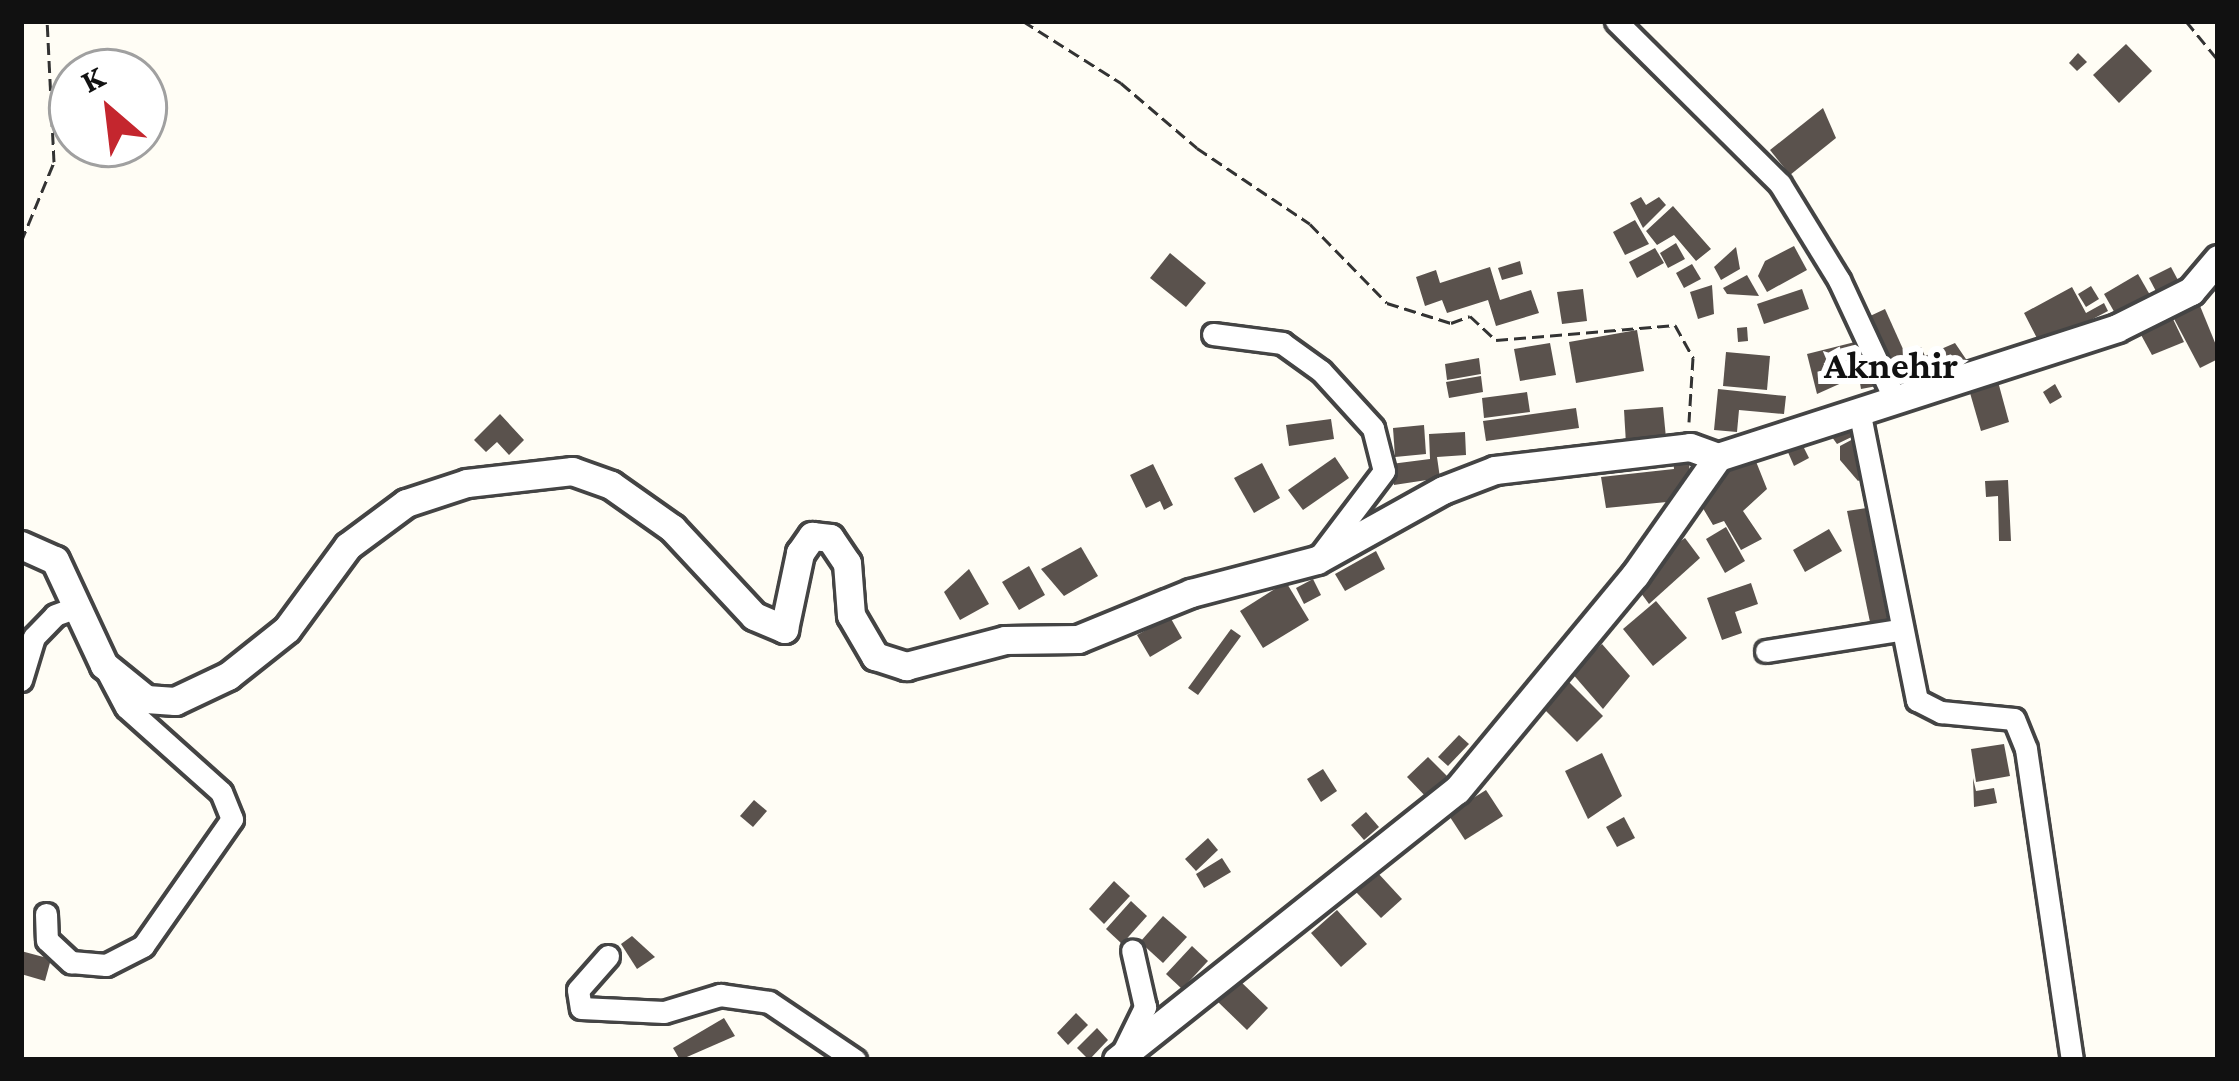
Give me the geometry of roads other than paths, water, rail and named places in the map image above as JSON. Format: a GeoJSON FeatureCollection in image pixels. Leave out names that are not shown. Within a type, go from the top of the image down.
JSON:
{"type":"FeatureCollection","features":[{"type":"Feature","properties":{"kind":"street"},"geometry":{"type":"LineString","coordinates":[[1616,21],[1780,184],[1839,280],[1895,400]]}},
{"type":"Feature","properties":{"kind":"street"},"geometry":{"type":"LineString","coordinates":[[1119,1058],[1457,790],[1635,575],[1718,457],[2117,328],[2191,291],[2218,259]]}},
{"type":"Feature","properties":{"kind":"street"},"geometry":{"type":"LineString","coordinates":[[1213,334],[1282,343],[1321,371],[1373,428],[1384,471],[1317,560]]}},
{"type":"Feature","properties":{"kind":"street"},"geometry":{"type":"LineString","coordinates":[[1859,410],[1898,630],[1917,700],[1942,712],[2014,719],[2026,749],[2072,1060]]}},
{"type":"Feature","properties":{"kind":"street"},"geometry":{"type":"LineString","coordinates":[[104,665],[146,699],[176,701],[228,676],[287,628],[348,546],[406,503],[524,472],[572,471],[611,485],[672,528],[754,616],[784,629],[800,554],[812,536],[830,538],[847,563],[851,616],[875,656],[906,666],[1005,640],[1078,639],[1191,593],[1317,560],[1443,490],[1495,470],[1690,447],[1718,457]]}},
{"type":"Feature","properties":{"kind":"street"},"geometry":{"type":"LineString","coordinates":[[21,545],[55,560],[126,707],[221,792],[232,819],[143,946],[106,965],[71,962],[46,940],[46,914]]}},
{"type":"Feature","properties":{"kind":"street"},"geometry":{"type":"LineString","coordinates":[[21,680],[34,638],[55,615],[77,607]]}},
{"type":"Feature","properties":{"kind":"street"},"geometry":{"type":"LineString","coordinates":[[1766,651],[1898,630]]}},
{"type":"Feature","properties":{"kind":"street"},"geometry":{"type":"LineString","coordinates":[[1119,1058],[1144,1007],[1132,950]]}},
{"type":"Feature","properties":{"kind":"street"},"geometry":{"type":"LineString","coordinates":[[608,956],[578,990],[581,1008],[664,1012],[720,995],[769,1002],[855,1060]]}},
{"type":"Feature","properties":{"kind":"district","name":"Aknehir"},"geometry":{"type":"Point","coordinates":[1891,365]}}]}
